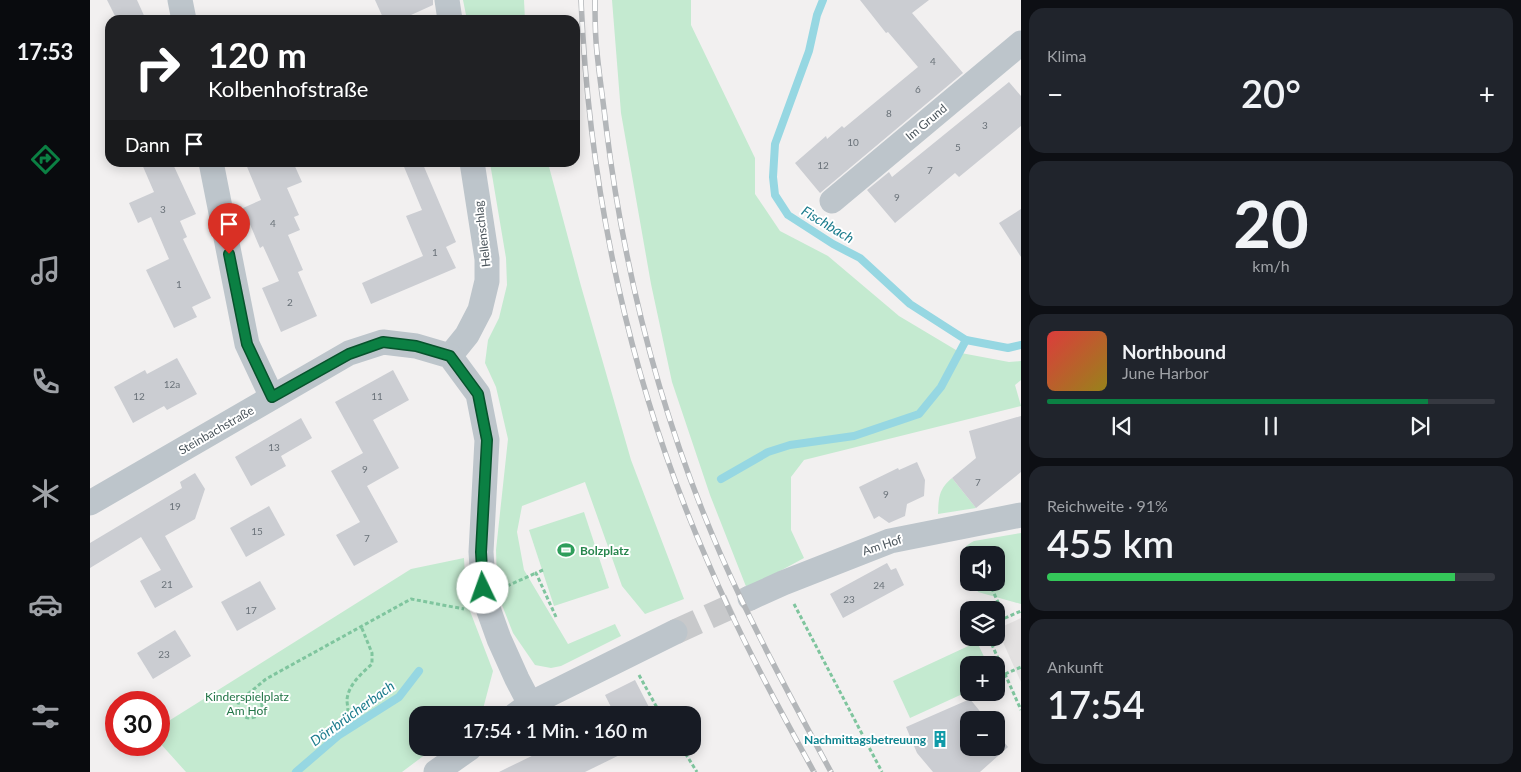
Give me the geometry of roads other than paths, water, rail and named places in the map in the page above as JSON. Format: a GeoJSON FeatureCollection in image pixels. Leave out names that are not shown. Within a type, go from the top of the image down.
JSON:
{"type":"FeatureCollection","features":[{"type":"Feature","properties":{"kind":"street"},"geometry":{"type":"LineString","coordinates":[[180,0],[183,15]]}},
{"type":"Feature","properties":{"kind":"street"},"geometry":{"type":"LineString","coordinates":[[447,0],[449,15]]}},
{"type":"Feature","properties":{"kind":"street","name":"Im Grund"},"geometry":{"type":"LineString","coordinates":[[832,201],[1021,42]]}},
{"type":"Feature","properties":{"kind":"street"},"geometry":{"type":"LineString","coordinates":[[212,167],[247,344],[272,397]]}},
{"type":"Feature","properties":{"kind":"street","name":"Hellenschlag"},"geometry":{"type":"LineString","coordinates":[[450,356],[467,334],[480,310],[487,281],[487,259],[473,167]]}},
{"type":"Feature","properties":{"kind":"street","name":"Steinbachstraße"},"geometry":{"type":"LineString","coordinates":[[90,503],[349,354],[383,342],[416,346],[450,356]]}},
{"type":"Feature","properties":{"kind":"street"},"geometry":{"type":"LineString","coordinates":[[450,356],[478,394],[487,440],[481,552],[484,597],[499,639],[517,680],[522,706]]}},
{"type":"Feature","properties":{"kind":"street","name":"Am Hof"},"geometry":{"type":"LineString","coordinates":[[750,598],[890,541],[1021,516]]}},
{"type":"Feature","properties":{"kind":"street"},"geometry":{"type":"LineString","coordinates":[[531,706],[675,632]]}},
{"type":"Feature","properties":{"kind":"street"},"geometry":{"type":"LineString","coordinates":[[436,772],[459,756]]}},
{"type":"Feature","properties":{"kind":"waterway","name":"Fischbach"},"geometry":{"type":"LineString","coordinates":[[823,0],[817,15],[809,51],[775,144],[773,177],[775,195],[788,215],[833,244],[860,258],[910,304],[966,340],[1008,348],[1021,345]]}},
{"type":"Feature","properties":{"kind":"waterway","name":"Dörrbrücherbach"},"geometry":{"type":"LineString","coordinates":[[721,479],[768,452],[790,445],[854,436],[919,414],[941,387],[966,340]]}},
{"type":"Feature","properties":{"kind":"waterway","name":"Dörrbrücherbach"},"geometry":{"type":"LineString","coordinates":[[296,772],[339,735],[399,697],[419,671]]}},
{"type":"Feature","properties":{"kind":"tunnel"},"geometry":{"type":"LineString","coordinates":[[675,632],[750,598]]}},
{"type":"Feature","properties":{"kind":"railway"},"geometry":{"type":"LineString","coordinates":[[581,0],[593,143],[604,215],[618,286],[635,356],[656,425],[680,493],[707,560],[758,668],[814,772]]}},
{"type":"Feature","properties":{"kind":"railway"},"geometry":{"type":"LineString","coordinates":[[595,0],[597,52],[623,236],[634,290],[663,397],[680,450],[720,553],[759,636],[831,772]]}},
{"type":"Feature","properties":{"kind":"place","name":"Bolzplatz"},"geometry":{"type":"Point","coordinates":[566,550]}},
{"type":"Feature","properties":{"kind":"place","name":"Nachmittagsbetreuung"},"geometry":{"type":"Point","coordinates":[940,739]}},
{"type":"Feature","properties":{"kind":"park label","name":"Kinderspielplatz Am Hof"},"geometry":{"type":"Point","coordinates":[247,703]}}]}
